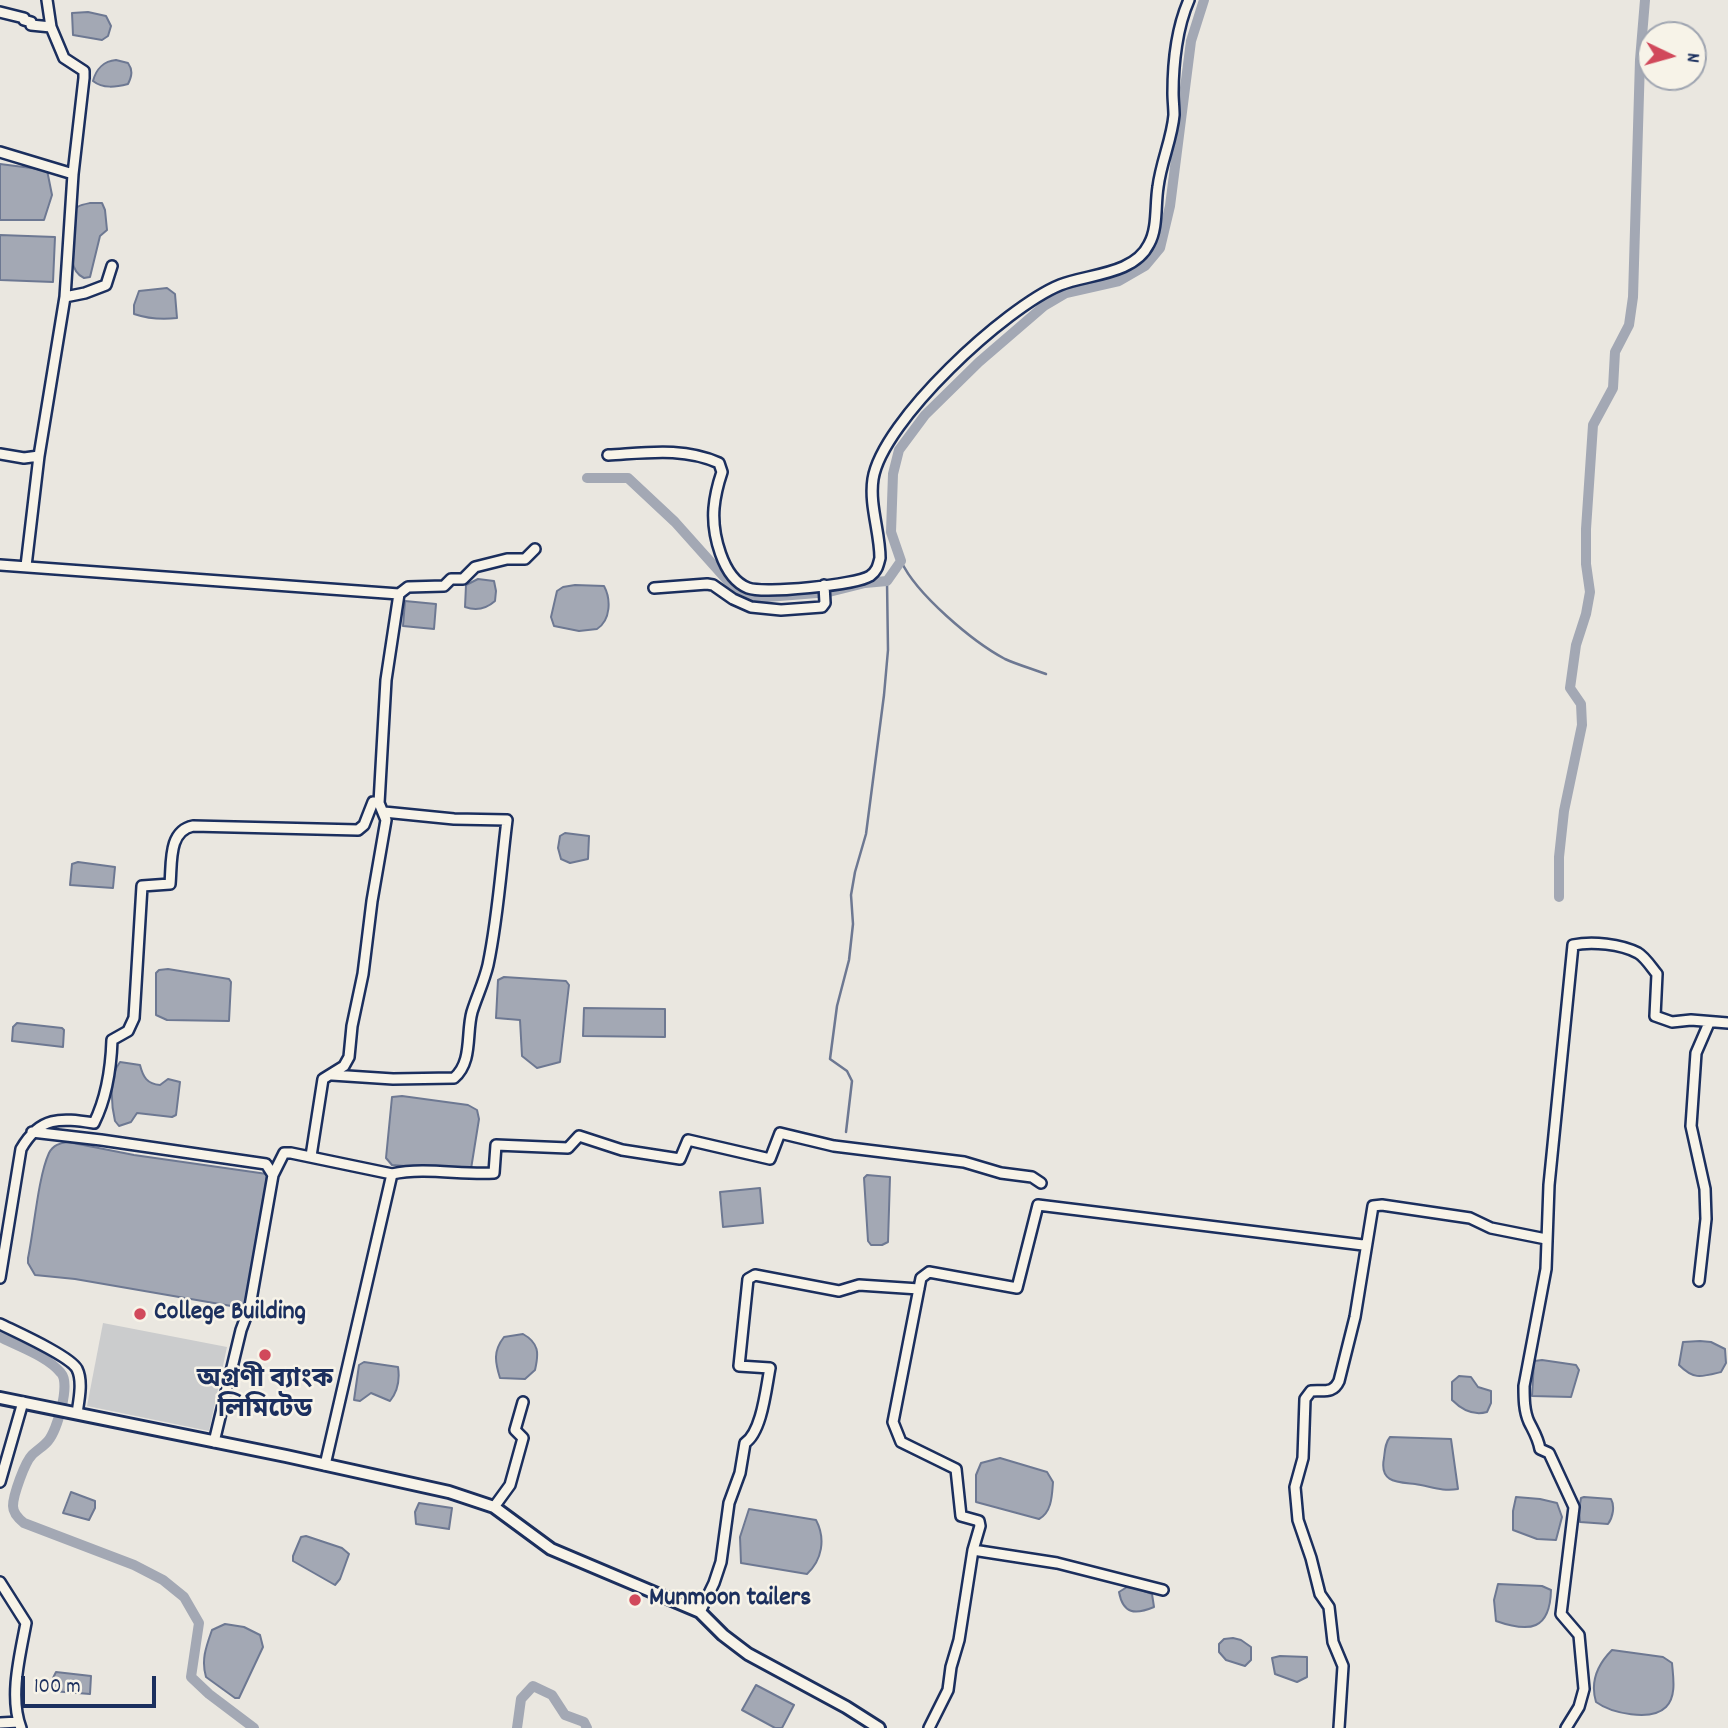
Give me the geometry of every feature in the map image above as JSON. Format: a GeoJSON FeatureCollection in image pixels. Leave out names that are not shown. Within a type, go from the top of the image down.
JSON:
{"type":"FeatureCollection","features":[{"type":"Feature","properties":{"kind":"main road"},"geometry":{"type":"LineString","coordinates":[[0,1398],[449,1492],[494,1507],[551,1549],[700,1612],[723,1635],[748,1654],[879,1728]]}},
{"type":"Feature","properties":{"kind":"street"},"geometry":{"type":"LineString","coordinates":[[26,566],[38,456],[65,296],[73,174],[84,71],[64,58],[51,27],[47,0]]}},
{"type":"Feature","properties":{"kind":"street"},"geometry":{"type":"LineString","coordinates":[[608,454],[675,452],[702,455],[719,463],[722,472],[713,512],[719,547],[727,572],[748,588],[766,591],[869,577],[877,569],[880,545],[873,482],[884,450],[900,426],[948,371],[1013,313],[1062,284],[1118,269],[1134,260],[1149,245],[1155,222],[1159,177],[1174,114],[1172,92],[1183,13],[1189,0]]}},
{"type":"Feature","properties":{"kind":"street"},"geometry":{"type":"LineString","coordinates":[[0,12],[24,18],[31,22],[31,25],[51,27]]}},
{"type":"Feature","properties":{"kind":"street"},"geometry":{"type":"LineString","coordinates":[[0,152],[73,174]]}},
{"type":"Feature","properties":{"kind":"street"},"geometry":{"type":"LineString","coordinates":[[65,296],[85,293],[106,285],[111,266]]}},
{"type":"Feature","properties":{"kind":"street"},"geometry":{"type":"LineString","coordinates":[[0,454],[24,458],[38,456]]}},
{"type":"Feature","properties":{"kind":"street"},"geometry":{"type":"LineString","coordinates":[[0,565],[398,594],[408,587],[444,586],[451,579],[463,579],[475,567],[507,559],[525,559],[535,549]]}},
{"type":"Feature","properties":{"kind":"street"},"geometry":{"type":"LineString","coordinates":[[654,588],[713,585],[751,607],[781,610],[822,607],[825,603],[824,585]]}},
{"type":"Feature","properties":{"kind":"street"},"geometry":{"type":"LineString","coordinates":[[311,1156],[323,1079],[344,1066],[349,1056],[363,974],[372,901],[385,831],[386,820],[379,803],[386,680],[398,594]]}},
{"type":"Feature","properties":{"kind":"street"},"geometry":{"type":"LineString","coordinates":[[0,1278],[4,1223],[21,1149],[31,1132],[47,1122],[65,1119],[94,1123],[104,1103],[112,1040],[128,1031],[134,1018],[142,886],[170,884],[174,843],[181,830],[200,826],[359,830],[364,825],[373,802],[379,803]]}},
{"type":"Feature","properties":{"kind":"street"},"geometry":{"type":"LineString","coordinates":[[328,1075],[393,1079],[454,1078],[465,1061],[472,1012],[481,992],[488,964],[507,820],[454,819],[384,812]]}},
{"type":"Feature","properties":{"kind":"street"},"geometry":{"type":"LineString","coordinates":[[1566,1728],[1579,1707],[1584,1689],[1579,1635],[1561,1614],[1574,1507],[1549,1453],[1540,1449],[1538,1435],[1528,1420],[1524,1386],[1546,1269],[1546,1239],[1573,945],[1585,942],[1639,954],[1657,974],[1656,1016],[1672,1022],[1691,1020],[1728,1023]]}},
{"type":"Feature","properties":{"kind":"street"},"geometry":{"type":"LineString","coordinates":[[1699,1281],[1706,1199],[1691,1126],[1696,1053],[1709,1023]]}},
{"type":"Feature","properties":{"kind":"street"},"geometry":{"type":"LineString","coordinates":[[31,1132],[253,1161],[266,1164],[272,1175]]}},
{"type":"Feature","properties":{"kind":"street"},"geometry":{"type":"LineString","coordinates":[[214,1442],[241,1330],[250,1306],[272,1175],[284,1153],[311,1156],[392,1174],[416,1172],[463,1175],[494,1173],[496,1145],[568,1148],[579,1136],[622,1150],[680,1159],[688,1140],[770,1159],[780,1133],[834,1146],[964,1162],[1001,1173],[1032,1177],[1041,1183]]}},
{"type":"Feature","properties":{"kind":"street"},"geometry":{"type":"LineString","coordinates":[[325,1465],[392,1174]]}},
{"type":"Feature","properties":{"kind":"street"},"geometry":{"type":"LineString","coordinates":[[929,1728],[948,1690],[973,1550],[980,1526],[979,1521],[961,1516],[956,1469],[901,1442],[893,1422],[921,1278],[929,1272],[1017,1288],[1038,1205],[1363,1245],[1367,1243]]}},
{"type":"Feature","properties":{"kind":"street"},"geometry":{"type":"LineString","coordinates":[[1339,1728],[1343,1666],[1333,1642],[1329,1607],[1320,1594],[1298,1520],[1294,1487],[1303,1458],[1306,1429],[1304,1399],[1311,1391],[1330,1391],[1339,1381],[1355,1317],[1373,1206],[1470,1218],[1491,1228],[1546,1239]]}},
{"type":"Feature","properties":{"kind":"street"},"geometry":{"type":"LineString","coordinates":[[700,1612],[721,1562],[729,1503],[740,1473],[745,1443],[751,1439],[763,1407],[770,1368],[739,1366],[748,1279],[755,1275],[839,1291],[859,1285],[919,1289]]}},
{"type":"Feature","properties":{"kind":"street"},"geometry":{"type":"LineString","coordinates":[[0,1324],[76,1366],[79,1376],[76,1413]]}},
{"type":"Feature","properties":{"kind":"street"},"geometry":{"type":"LineString","coordinates":[[0,1482],[23,1402]]}},
{"type":"Feature","properties":{"kind":"street"},"geometry":{"type":"LineString","coordinates":[[494,1507],[510,1485],[523,1438],[515,1430],[523,1402]]}},
{"type":"Feature","properties":{"kind":"street"},"geometry":{"type":"LineString","coordinates":[[973,1550],[1057,1563],[1163,1590]]}},
{"type":"Feature","properties":{"kind":"street"},"geometry":{"type":"LineString","coordinates":[[0,1582],[26,1623],[17,1684],[17,1717],[20,1725],[0,1723]]}},
{"type":"Feature","properties":{"kind":"shaded area"},"geometry":{"type":"Polygon","coordinates":[[[88,12],[106,16],[111,26],[108,36],[102,40],[73,35],[72,13],[88,12]]]}},
{"type":"Feature","properties":{"kind":"shaded area"},"geometry":{"type":"Polygon","coordinates":[[[116,60],[130,66],[128,84],[105,86],[93,81],[101,66],[116,60]]]}},
{"type":"Feature","properties":{"kind":"shaded area"},"geometry":{"type":"Polygon","coordinates":[[[0,164],[47,170],[52,195],[44,220],[0,220],[0,164]]]}},
{"type":"Feature","properties":{"kind":"shaded area"},"geometry":{"type":"Polygon","coordinates":[[[90,203],[102,203],[107,230],[100,236],[90,277],[84,278],[78,274],[72,260],[72,217],[74,210],[90,203]]]}},
{"type":"Feature","properties":{"kind":"shaded area"},"geometry":{"type":"Polygon","coordinates":[[[0,235],[55,237],[53,282],[0,280],[0,235]]]}},
{"type":"Feature","properties":{"kind":"shaded area"},"geometry":{"type":"Polygon","coordinates":[[[167,288],[175,294],[177,318],[155,319],[134,314],[139,291],[167,288]]]}},
{"type":"Feature","properties":{"kind":"shaded area"},"geometry":{"type":"Polygon","coordinates":[[[478,579],[494,581],[495,601],[481,608],[465,607],[466,585],[478,579]]]}},
{"type":"Feature","properties":{"kind":"shaded area"},"geometry":{"type":"Polygon","coordinates":[[[575,585],[604,586],[608,609],[605,620],[597,629],[579,631],[554,626],[551,617],[557,591],[575,585]]]}},
{"type":"Feature","properties":{"kind":"shaded area"},"geometry":{"type":"Polygon","coordinates":[[[405,601],[436,604],[434,629],[403,626],[405,601]]]}},
{"type":"Feature","properties":{"kind":"shaded area"},"geometry":{"type":"Polygon","coordinates":[[[565,833],[589,836],[588,859],[570,863],[561,859],[558,848],[560,836],[565,833]]]}},
{"type":"Feature","properties":{"kind":"shaded area"},"geometry":{"type":"Polygon","coordinates":[[[78,862],[115,867],[113,888],[70,885],[72,864],[78,862]]]}},
{"type":"Feature","properties":{"kind":"shaded area"},"geometry":{"type":"Polygon","coordinates":[[[168,969],[229,979],[229,1021],[167,1020],[156,1015],[156,973],[168,969]]]}},
{"type":"Feature","properties":{"kind":"shaded area"},"geometry":{"type":"Polygon","coordinates":[[[504,977],[566,981],[569,985],[560,1062],[537,1068],[522,1056],[520,1020],[496,1018],[498,980],[504,977]]]}},
{"type":"Feature","properties":{"kind":"shaded area"},"geometry":{"type":"Polygon","coordinates":[[[584,1008],[665,1009],[665,1037],[583,1036],[584,1008]]]}},
{"type":"Feature","properties":{"kind":"shaded area"},"geometry":{"type":"Polygon","coordinates":[[[17,1023],[62,1028],[63,1047],[12,1041],[13,1027],[17,1023]]]}},
{"type":"Feature","properties":{"kind":"shaded area"},"geometry":{"type":"Polygon","coordinates":[[[120,1062],[140,1065],[144,1076],[152,1083],[160,1085],[168,1079],[180,1082],[176,1115],[172,1117],[137,1113],[131,1122],[119,1126],[115,1121],[112,1090],[116,1068],[120,1062]]]}},
{"type":"Feature","properties":{"kind":"shaded area"},"geometry":{"type":"Polygon","coordinates":[[[392,1097],[468,1105],[477,1110],[479,1119],[471,1169],[467,1171],[392,1165],[386,1158],[392,1097]]]}},
{"type":"Feature","properties":{"kind":"shaded area"},"geometry":{"type":"Polygon","coordinates":[[[68,1142],[134,1155],[267,1174],[260,1237],[246,1306],[237,1307],[75,1279],[35,1275],[28,1258],[45,1163],[51,1150],[68,1142]]]}},
{"type":"Feature","properties":{"kind":"shaded area"},"geometry":{"type":"Polygon","coordinates":[[[867,1175],[890,1177],[888,1242],[882,1245],[871,1245],[868,1241],[864,1178],[867,1175]]]}},
{"type":"Feature","properties":{"kind":"shaded area"},"geometry":{"type":"Polygon","coordinates":[[[760,1188],[763,1223],[723,1227],[720,1192],[760,1188]]]}},
{"type":"Feature","properties":{"kind":"shaded area"},"geometry":{"type":"Polygon","coordinates":[[[103,1323],[227,1347],[209,1431],[87,1406],[103,1323]]]}},
{"type":"Feature","properties":{"kind":"shaded area"},"geometry":{"type":"Polygon","coordinates":[[[523,1334],[537,1349],[535,1370],[525,1379],[500,1378],[496,1357],[500,1342],[504,1337],[523,1334]]]}},
{"type":"Feature","properties":{"kind":"shaded area"},"geometry":{"type":"Polygon","coordinates":[[[1683,1342],[1711,1342],[1725,1349],[1726,1363],[1721,1372],[1698,1376],[1679,1365],[1683,1342]]]}},
{"type":"Feature","properties":{"kind":"shaded area"},"geometry":{"type":"Polygon","coordinates":[[[1534,1361],[1576,1365],[1579,1370],[1571,1397],[1532,1396],[1534,1361]]]}},
{"type":"Feature","properties":{"kind":"shaded area"},"geometry":{"type":"Polygon","coordinates":[[[364,1362],[398,1367],[398,1385],[390,1401],[371,1393],[360,1401],[354,1400],[359,1365],[364,1362]]]}},
{"type":"Feature","properties":{"kind":"shaded area"},"geometry":{"type":"Polygon","coordinates":[[[1459,1376],[1471,1377],[1478,1387],[1491,1391],[1491,1403],[1487,1412],[1468,1411],[1452,1400],[1452,1382],[1459,1376]]]}},
{"type":"Feature","properties":{"kind":"shaded area"},"geometry":{"type":"Polygon","coordinates":[[[1390,1437],[1451,1439],[1458,1489],[1402,1483],[1387,1477],[1383,1466],[1390,1437]]]}},
{"type":"Feature","properties":{"kind":"shaded area"},"geometry":{"type":"Polygon","coordinates":[[[1000,1458],[1047,1472],[1053,1482],[1052,1498],[1047,1512],[1039,1519],[976,1502],[976,1475],[981,1463],[1000,1458]]]}},
{"type":"Feature","properties":{"kind":"shaded area"},"geometry":{"type":"Polygon","coordinates":[[[71,1492],[95,1501],[95,1508],[89,1520],[63,1513],[71,1492]]]}},
{"type":"Feature","properties":{"kind":"shaded area"},"geometry":{"type":"Polygon","coordinates":[[[1516,1497],[1557,1503],[1562,1517],[1556,1540],[1537,1539],[1513,1530],[1516,1497]]]}},
{"type":"Feature","properties":{"kind":"shaded area"},"geometry":{"type":"Polygon","coordinates":[[[1581,1498],[1611,1499],[1613,1512],[1608,1524],[1580,1522],[1579,1510],[1581,1498]]]}},
{"type":"Feature","properties":{"kind":"shaded area"},"geometry":{"type":"Polygon","coordinates":[[[419,1503],[452,1508],[449,1529],[416,1524],[415,1512],[419,1503]]]}},
{"type":"Feature","properties":{"kind":"shaded area"},"geometry":{"type":"Polygon","coordinates":[[[749,1509],[816,1520],[821,1534],[821,1549],[807,1574],[741,1563],[740,1537],[749,1509]]]}},
{"type":"Feature","properties":{"kind":"shaded area"},"geometry":{"type":"Polygon","coordinates":[[[306,1536],[342,1548],[349,1554],[335,1585],[293,1561],[301,1537],[306,1536]]]}},
{"type":"Feature","properties":{"kind":"shaded area"},"geometry":{"type":"Polygon","coordinates":[[[1498,1584],[1542,1586],[1551,1590],[1550,1603],[1542,1621],[1536,1625],[1519,1627],[1496,1621],[1494,1600],[1498,1584]]]}},
{"type":"Feature","properties":{"kind":"shaded area"},"geometry":{"type":"Polygon","coordinates":[[[1127,1587],[1152,1594],[1154,1607],[1136,1612],[1127,1609],[1119,1592],[1127,1587]]]}},
{"type":"Feature","properties":{"kind":"shaded area"},"geometry":{"type":"Polygon","coordinates":[[[225,1624],[244,1627],[260,1635],[263,1647],[239,1698],[235,1698],[206,1677],[205,1654],[212,1630],[225,1624]]]}},
{"type":"Feature","properties":{"kind":"shaded area"},"geometry":{"type":"Polygon","coordinates":[[[1233,1638],[1251,1647],[1251,1660],[1245,1666],[1226,1660],[1219,1652],[1219,1644],[1224,1639],[1233,1638]]]}},
{"type":"Feature","properties":{"kind":"shaded area"},"geometry":{"type":"Polygon","coordinates":[[[1612,1650],[1663,1657],[1672,1663],[1673,1692],[1666,1707],[1659,1712],[1641,1715],[1611,1710],[1596,1702],[1596,1674],[1612,1650]]]}},
{"type":"Feature","properties":{"kind":"shaded area"},"geometry":{"type":"Polygon","coordinates":[[[1307,1657],[1307,1677],[1297,1682],[1275,1674],[1272,1658],[1307,1657]]]}},
{"type":"Feature","properties":{"kind":"shaded area"},"geometry":{"type":"Polygon","coordinates":[[[56,1672],[91,1676],[90,1694],[52,1691],[56,1672]]]}},
{"type":"Feature","properties":{"kind":"shaded area"},"geometry":{"type":"Polygon","coordinates":[[[756,1685],[794,1705],[782,1728],[775,1728],[742,1710],[756,1685]]]}},
{"type":"Feature","properties":{"kind":"waterway"},"geometry":{"type":"LineString","coordinates":[[587,478],[628,478],[675,522],[734,588],[755,598],[829,592],[865,583],[887,581],[901,561],[891,532],[893,474],[899,450],[925,415],[979,362],[1044,306],[1066,293],[1119,281],[1145,266],[1160,248],[1170,206],[1191,41],[1204,0]]}},
{"type":"Feature","properties":{"kind":"waterway"},"geometry":{"type":"LineString","coordinates":[[1559,897],[1559,857],[1564,811],[1582,725],[1581,704],[1570,688],[1576,645],[1590,592],[1586,564],[1586,529],[1593,425],[1613,388],[1615,352],[1629,325],[1633,297],[1640,60],[1645,0]]}},
{"type":"Feature","properties":{"kind":"waterway"},"geometry":{"type":"LineString","coordinates":[[901,561],[908,574],[932,602],[977,641],[1005,659],[1046,674]]}},
{"type":"Feature","properties":{"kind":"waterway"},"geometry":{"type":"LineString","coordinates":[[846,1132],[852,1081],[847,1071],[830,1059],[837,1006],[849,960],[853,924],[851,895],[866,834],[884,695],[888,650],[887,581]]}},
{"type":"Feature","properties":{"kind":"waterway"},"geometry":{"type":"LineString","coordinates":[[0,1337],[48,1362],[64,1379],[62,1407],[52,1435],[29,1459],[20,1479],[13,1509],[18,1518],[24,1523],[134,1565],[163,1580],[184,1597],[199,1623],[191,1677],[254,1728]]}},
{"type":"Feature","properties":{"kind":"waterway"},"geometry":{"type":"LineString","coordinates":[[517,1728],[521,1699],[533,1686],[552,1695],[565,1715],[584,1722],[587,1728]]}},
{"type":"Feature","properties":{"kind":"place","name":"College Building"},"geometry":{"type":"Point","coordinates":[140,1314]}},
{"type":"Feature","properties":{"kind":"place","name":"অগ্রণী ব্যাংক লিমিটেড"},"geometry":{"type":"Point","coordinates":[265,1355]}},
{"type":"Feature","properties":{"kind":"place","name":"Munmoon tailers"},"geometry":{"type":"Point","coordinates":[635,1600]}}]}
